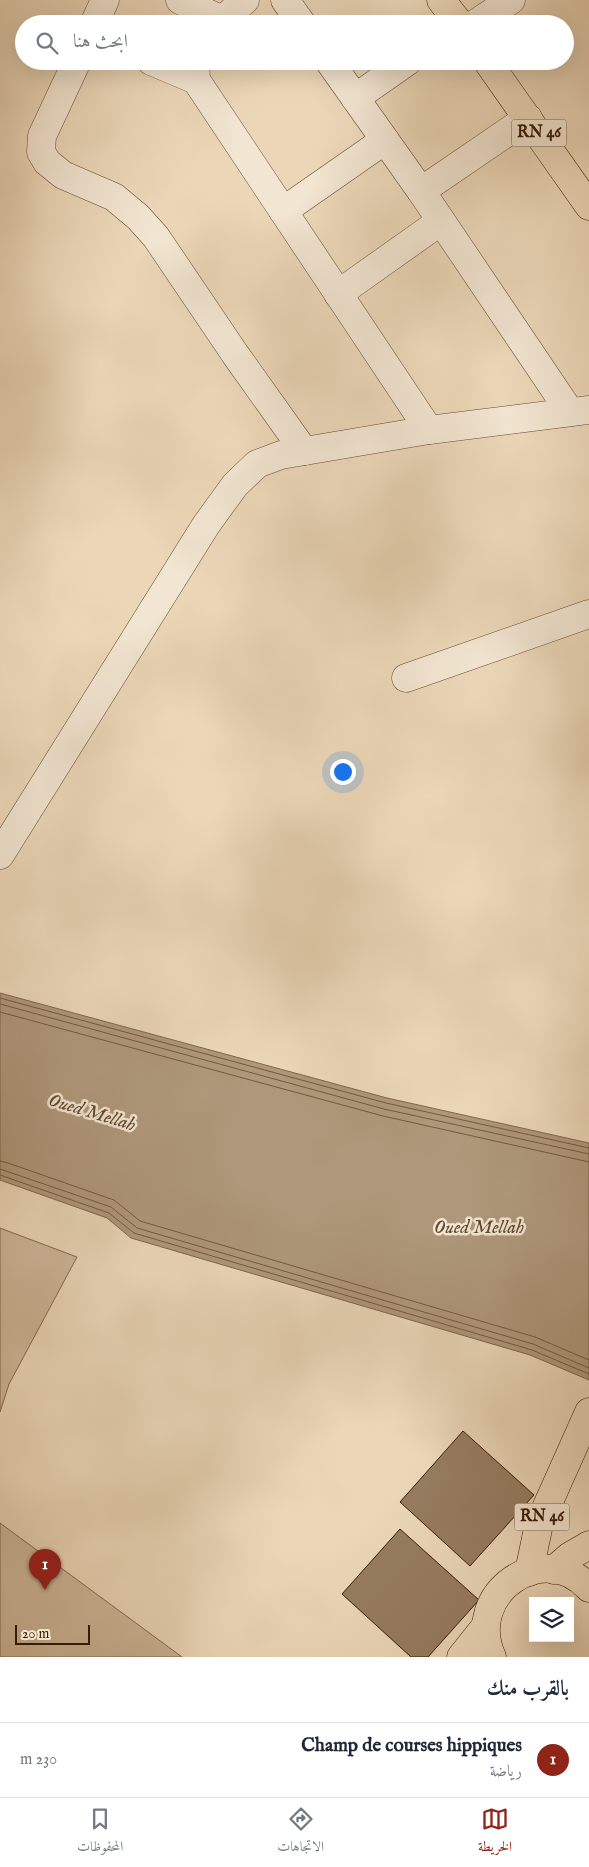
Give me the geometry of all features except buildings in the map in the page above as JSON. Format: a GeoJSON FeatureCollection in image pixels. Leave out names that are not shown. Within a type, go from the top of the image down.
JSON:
{"type":"FeatureCollection","features":[{"type":"Feature","properties":{"kind":"main road"},"geometry":{"type":"LineString","coordinates":[[441,0],[453,15]]}},
{"type":"Feature","properties":{"kind":"main road","name":"RN 46"},"geometry":{"type":"LineString","coordinates":[[494,70],[589,206]]}},
{"type":"Feature","properties":{"kind":"main road","name":"RN 46"},"geometry":{"type":"LineString","coordinates":[[589,1412],[539,1524],[541,1571],[589,1545]]}},
{"type":"Feature","properties":{"kind":"main road"},"geometry":{"type":"LineString","coordinates":[[492,1657],[487,1646],[485,1627],[489,1608],[498,1592],[512,1580],[541,1571],[570,1574],[589,1588]]}},
{"type":"Feature","properties":{"kind":"main road"},"geometry":{"type":"LineString","coordinates":[[461,1657],[485,1627]]}},
{"type":"Feature","properties":{"kind":"street"},"geometry":{"type":"LineString","coordinates":[[98,15],[105,0]]}},
{"type":"Feature","properties":{"kind":"street"},"geometry":{"type":"LineString","coordinates":[[180,0],[207,15]]}},
{"type":"Feature","properties":{"kind":"street"},"geometry":{"type":"LineString","coordinates":[[228,15],[245,0]]}},
{"type":"Feature","properties":{"kind":"street"},"geometry":{"type":"LineString","coordinates":[[285,0],[296,15]]}},
{"type":"Feature","properties":{"kind":"street"},"geometry":{"type":"LineString","coordinates":[[489,15],[510,0]]}},
{"type":"Feature","properties":{"kind":"street"},"geometry":{"type":"LineString","coordinates":[[73,70],[42,136],[41,152],[47,162],[63,175],[114,197],[138,217],[156,237],[235,354],[304,450]]}},
{"type":"Feature","properties":{"kind":"street"},"geometry":{"type":"LineString","coordinates":[[0,855],[206,525],[235,485],[257,464],[281,455],[304,450],[430,430],[579,411],[441,221],[335,70]]}},
{"type":"Feature","properties":{"kind":"street"},"geometry":{"type":"LineString","coordinates":[[355,98],[395,70]]}},
{"type":"Feature","properties":{"kind":"street"},"geometry":{"type":"LineString","coordinates":[[196,71],[283,211],[430,430]]}},
{"type":"Feature","properties":{"kind":"street"},"geometry":{"type":"LineString","coordinates":[[421,190],[528,118]]}},
{"type":"Feature","properties":{"kind":"street"},"geometry":{"type":"LineString","coordinates":[[283,211],[385,140]]}},
{"type":"Feature","properties":{"kind":"street"},"geometry":{"type":"LineString","coordinates":[[338,294],[441,221]]}},
{"type":"Feature","properties":{"kind":"street"},"geometry":{"type":"LineString","coordinates":[[406,678],[589,614]]}},
{"type":"Feature","properties":{"kind":"shaded area"},"geometry":{"type":"Polygon","coordinates":[[[0,1228],[77,1257],[9,1384],[0,1412],[0,1228]]]}},
{"type":"Feature","properties":{"kind":"shaded area"},"geometry":{"type":"Polygon","coordinates":[[[0,1523],[182,1657],[0,1657],[0,1523]]]}},
{"type":"Feature","properties":{"kind":"water","name":"Oued Mellah"},"geometry":{"type":"Polygon","coordinates":[[[0,993],[387,1098],[589,1143],[589,1380],[530,1355],[131,1238],[107,1218],[0,1180],[0,993]]]}},
{"type":"Feature","properties":{"kind":"place","name":"Champ de courses hippiques"},"geometry":{"type":"Point","coordinates":[45,1590]}}]}
